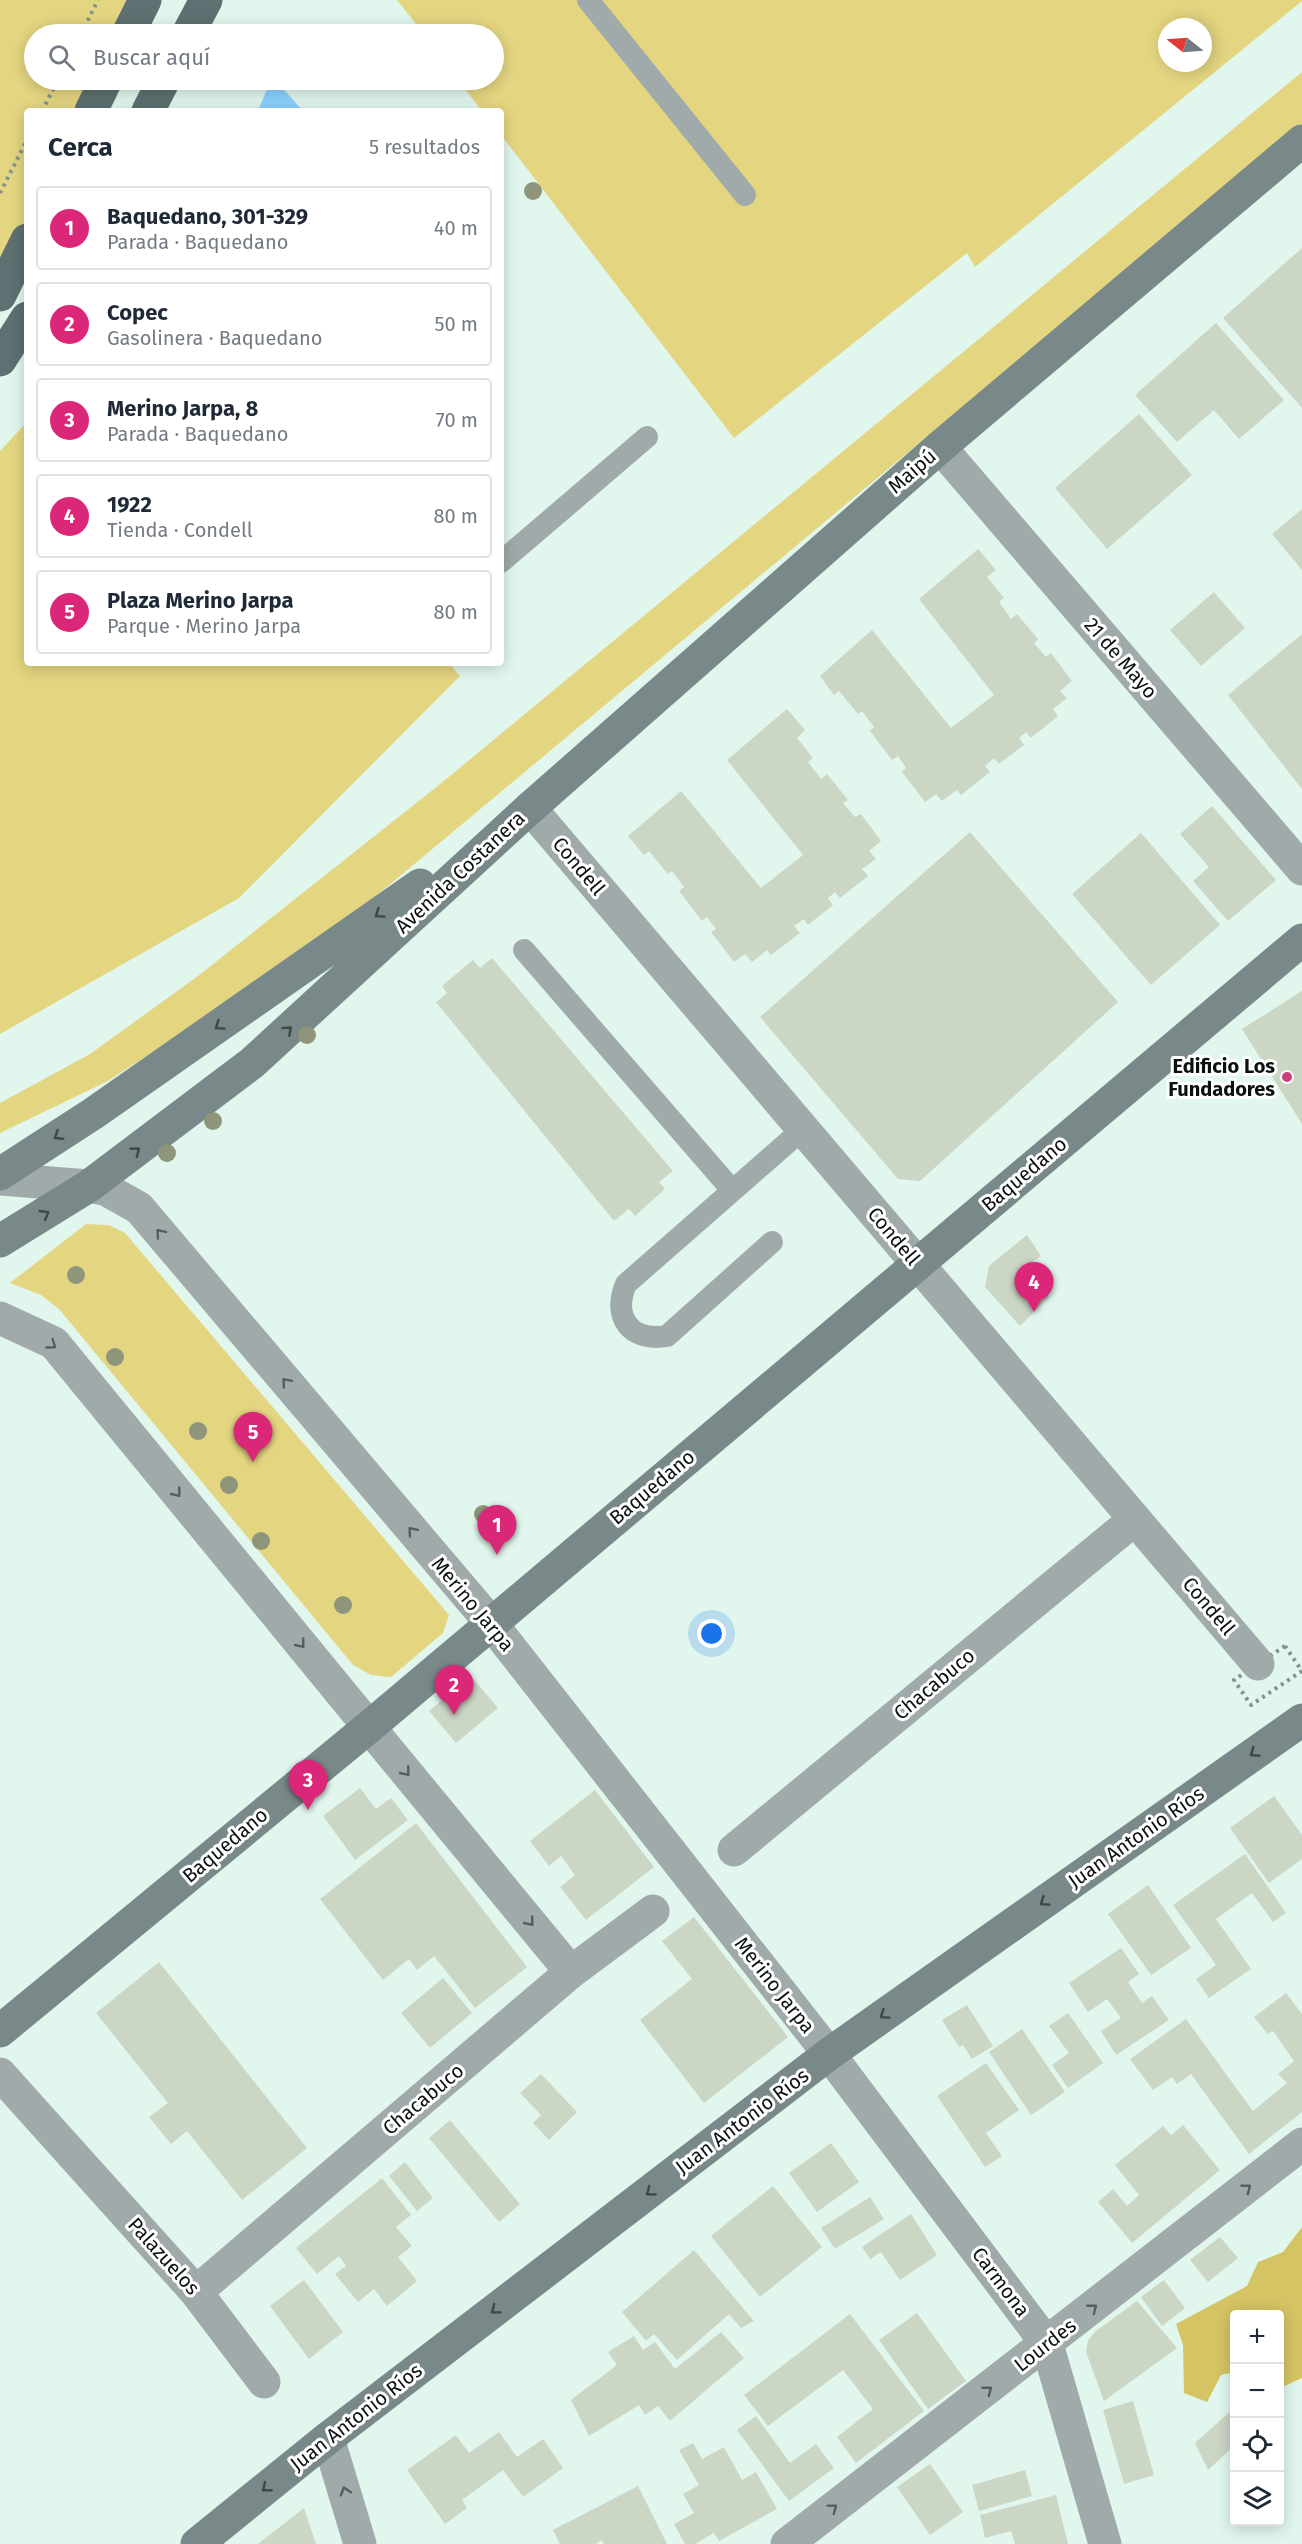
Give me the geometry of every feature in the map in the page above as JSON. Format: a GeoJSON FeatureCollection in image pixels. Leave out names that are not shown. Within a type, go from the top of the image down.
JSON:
{"type":"FeatureCollection","features":[{"type":"Feature","properties":{"kind":"main road"},"geometry":{"type":"LineString","coordinates":[[133,24],[145,0]]}},
{"type":"Feature","properties":{"kind":"main road"},"geometry":{"type":"LineString","coordinates":[[193,24],[206,0]]}},
{"type":"Feature","properties":{"kind":"main road"},"geometry":{"type":"LineString","coordinates":[[92,108],[101,90]]}},
{"type":"Feature","properties":{"kind":"main road"},"geometry":{"type":"LineString","coordinates":[[150,108],[159,90]]}},
{"type":"Feature","properties":{"kind":"main road","name":"Maipú"},"geometry":{"type":"LineString","coordinates":[[530,808],[940,447],[1302,141]]}},
{"type":"Feature","properties":{"kind":"main road"},"geometry":{"type":"LineString","coordinates":[[0,295],[24,246]]}},
{"type":"Feature","properties":{"kind":"main road"},"geometry":{"type":"LineString","coordinates":[[0,360],[24,323]]}},
{"type":"Feature","properties":{"kind":"main road","name":"Avenida Costanera"},"geometry":{"type":"LineString","coordinates":[[0,1177],[530,808]]}},
{"type":"Feature","properties":{"kind":"main road","name":"Avenida Costanera"},"geometry":{"type":"LineString","coordinates":[[0,1241],[89,1186],[252,1063],[530,808]]}},
{"type":"Feature","properties":{"kind":"main road","name":"Baquedano"},"geometry":{"type":"LineString","coordinates":[[0,2031],[369,1727],[1302,940]]}},
{"type":"Feature","properties":{"kind":"main road","name":"Juan Antonio Ríos"},"geometry":{"type":"LineString","coordinates":[[197,2544],[328,2438],[829,2054],[1302,1720]]}},
{"type":"Feature","properties":{"kind":"street","name":"21 de Mayo"},"geometry":{"type":"LineString","coordinates":[[940,447],[1302,869]]}},
{"type":"Feature","properties":{"kind":"street","name":"Condell"},"geometry":{"type":"LineString","coordinates":[[530,808],[1258,1664]]}},
{"type":"Feature","properties":{"kind":"street","name":"Merino Jarpa"},"geometry":{"type":"LineString","coordinates":[[0,1177],[107,1190],[139,1208],[491,1623],[829,2054]]}},
{"type":"Feature","properties":{"kind":"street"},"geometry":{"type":"LineString","coordinates":[[0,1318],[54,1343],[571,1972]]}},
{"type":"Feature","properties":{"kind":"street","name":"Chacabuco"},"geometry":{"type":"LineString","coordinates":[[734,1850],[1135,1519]]}},
{"type":"Feature","properties":{"kind":"street","name":"Chacabuco"},"geometry":{"type":"LineString","coordinates":[[196,2292],[571,1972],[653,1911]]}},
{"type":"Feature","properties":{"kind":"street","name":"Carmona"},"geometry":{"type":"LineString","coordinates":[[829,2054],[1047,2344],[1105,2544]]}},
{"type":"Feature","properties":{"kind":"street","name":"Palazuelos"},"geometry":{"type":"LineString","coordinates":[[0,2073],[196,2292],[264,2382]]}},
{"type":"Feature","properties":{"kind":"street","name":"Lourdes"},"geometry":{"type":"LineString","coordinates":[[787,2544],[1302,2144]]}},
{"type":"Feature","properties":{"kind":"street"},"geometry":{"type":"LineString","coordinates":[[328,2438],[360,2544]]}},
{"type":"Feature","properties":{"kind":"lane"},"geometry":{"type":"LineString","coordinates":[[588,0],[745,195]]}},
{"type":"Feature","properties":{"kind":"lane"},"geometry":{"type":"LineString","coordinates":[[504,559],[647,437]]}},
{"type":"Feature","properties":{"kind":"lane"},"geometry":{"type":"LineString","coordinates":[[524,950],[732,1190]]}},
{"type":"Feature","properties":{"kind":"lane"},"geometry":{"type":"LineString","coordinates":[[772,1242],[667,1335],[654,1338],[642,1336],[623,1320],[620,1308],[621,1295],[626,1284],[803,1129]]}},
{"type":"Feature","properties":{"kind":"path"},"geometry":{"type":"LineString","coordinates":[[86,24],[98,0]]}},
{"type":"Feature","properties":{"kind":"path"},"geometry":{"type":"LineString","coordinates":[[44,108],[53,90]]}},
{"type":"Feature","properties":{"kind":"path"},"geometry":{"type":"LineString","coordinates":[[0,193],[24,146]]}},
{"type":"Feature","properties":{"kind":"shaded area"},"geometry":{"type":"Polygon","coordinates":[[[0,0],[155,0],[142,24],[24,24],[24,90],[104,90],[94,108],[24,108],[24,230],[0,272],[0,0]]]}},
{"type":"Feature","properties":{"kind":"shaded area"},"geometry":{"type":"Polygon","coordinates":[[[397,0],[1302,0],[975,267],[967,253],[734,438],[504,139],[504,108],[480,108],[466,90],[504,90],[504,24],[416,24],[397,0]]]}},
{"type":"Feature","properties":{"kind":"shaded area"},"geometry":{"type":"Polygon","coordinates":[[[1302,72],[1302,124],[364,906],[225,1006],[106,1082],[0,1133],[0,1103],[90,1054],[198,976],[439,785],[1302,72]]]}},
{"type":"Feature","properties":{"kind":"shaded area"},"geometry":{"type":"Polygon","coordinates":[[[24,425],[24,666],[452,666],[460,676],[239,898],[0,1034],[0,451],[24,425]]]}},
{"type":"Feature","properties":{"kind":"shaded area"},"geometry":{"type":"Polygon","coordinates":[[[86,1224],[109,1225],[125,1233],[449,1615],[443,1633],[391,1677],[371,1675],[353,1665],[59,1309],[41,1295],[10,1283],[86,1224]]]}},
{"type":"Feature","properties":{"kind":"shaded area"},"geometry":{"type":"Polygon","coordinates":[[[1302,2227],[1302,2378],[1284,2386],[1284,2310],[1230,2310],[1230,2373],[1221,2375],[1207,2402],[1184,2393],[1183,2345],[1176,2324],[1247,2286],[1258,2262],[1283,2252],[1302,2227]]]}},
{"type":"Feature","properties":{"kind":"water"},"geometry":{"type":"Polygon","coordinates":[[[267,90],[284,90],[300,108],[259,108],[267,90]]]}},
{"type":"Feature","properties":{"kind":"building"},"geometry":{"type":"Polygon","coordinates":[[[1302,248],[1302,408],[1223,318],[1302,248]]]}},
{"type":"Feature","properties":{"kind":"building"},"geometry":{"type":"Polygon","coordinates":[[[1216,323],[1284,400],[1239,439],[1214,410],[1177,442],[1135,395],[1216,323]]]}},
{"type":"Feature","properties":{"kind":"building"},"geometry":{"type":"Polygon","coordinates":[[[1139,414],[1192,475],[1107,549],[1055,488],[1139,414]]]}},
{"type":"Feature","properties":{"kind":"building"},"geometry":{"type":"Polygon","coordinates":[[[1302,509],[1302,570],[1272,534],[1302,509]]]}},
{"type":"Feature","properties":{"kind":"building"},"geometry":{"type":"Polygon","coordinates":[[[978,549],[996,570],[987,577],[1004,598],[999,602],[1011,619],[1017,614],[1038,639],[1034,643],[1046,657],[1051,653],[1072,681],[1060,691],[1067,698],[1053,709],[1058,716],[1031,738],[1026,732],[1019,738],[1024,745],[999,764],[994,758],[985,766],[990,772],[961,795],[957,790],[942,801],[936,794],[925,802],[902,772],[906,768],[898,756],[892,760],[870,731],[874,727],[862,711],[858,714],[839,691],[834,695],[820,676],[872,630],[951,728],[994,695],[919,599],[978,549]]]}},
{"type":"Feature","properties":{"kind":"building"},"geometry":{"type":"Polygon","coordinates":[[[1214,592],[1245,628],[1201,666],[1170,630],[1214,592]]]}},
{"type":"Feature","properties":{"kind":"building"},"geometry":{"type":"Polygon","coordinates":[[[1302,634],[1302,789],[1228,695],[1302,634]]]}},
{"type":"Feature","properties":{"kind":"building"},"geometry":{"type":"Polygon","coordinates":[[[787,709],[805,730],[797,738],[813,758],[808,762],[821,779],[827,774],[848,800],[843,803],[855,817],[861,814],[881,841],[869,851],[876,859],[862,869],[868,876],[840,898],[835,892],[828,898],[833,905],[808,925],[804,919],[794,926],[800,933],[771,955],[767,950],[752,962],[745,954],[734,962],[711,932],[716,929],[707,917],[702,921],[679,891],[684,887],[672,871],[668,874],[649,851],[644,855],[628,836],[681,791],[761,888],[803,855],[727,760],[787,709]]]}},
{"type":"Feature","properties":{"kind":"building"},"geometry":{"type":"Polygon","coordinates":[[[1212,806],[1276,880],[1228,921],[1193,881],[1209,867],[1180,834],[1212,806]]]}},
{"type":"Feature","properties":{"kind":"building"},"geometry":{"type":"Polygon","coordinates":[[[970,832],[1118,1002],[920,1181],[898,1179],[760,1017],[970,832]]]}},
{"type":"Feature","properties":{"kind":"building"},"geometry":{"type":"Polygon","coordinates":[[[1141,833],[1220,925],[1151,985],[1072,894],[1141,833]]]}},
{"type":"Feature","properties":{"kind":"building"},"geometry":{"type":"Polygon","coordinates":[[[492,958],[673,1171],[659,1182],[665,1189],[635,1216],[629,1209],[614,1221],[436,1002],[447,993],[442,986],[473,960],[480,968],[492,958]]]}},
{"type":"Feature","properties":{"kind":"building","name":"Edificio Los Fundadores"},"geometry":{"type":"Polygon","coordinates":[[[1302,991],[1302,1124],[1242,1029],[1302,991]]]}},
{"type":"Feature","properties":{"kind":"building"},"geometry":{"type":"Polygon","coordinates":[[[1027,1235],[1041,1256],[1025,1268],[1049,1297],[1020,1326],[985,1287],[989,1266],[1027,1235]]]}},
{"type":"Feature","properties":{"kind":"building"},"geometry":{"type":"Polygon","coordinates":[[[471,1676],[498,1708],[456,1743],[429,1711],[471,1676]]]}},
{"type":"Feature","properties":{"kind":"building"},"geometry":{"type":"Polygon","coordinates":[[[360,1788],[376,1809],[391,1798],[408,1820],[355,1860],[323,1816],[360,1788]]]}},
{"type":"Feature","properties":{"kind":"building"},"geometry":{"type":"Polygon","coordinates":[[[595,1790],[654,1867],[586,1920],[560,1887],[575,1875],[561,1856],[549,1866],[530,1841],[595,1790]]]}},
{"type":"Feature","properties":{"kind":"building"},"geometry":{"type":"Polygon","coordinates":[[[1274,1796],[1302,1835],[1302,1859],[1269,1883],[1230,1828],[1274,1796]]]}},
{"type":"Feature","properties":{"kind":"building"},"geometry":{"type":"Polygon","coordinates":[[[416,1823],[527,1967],[475,2008],[434,1956],[417,1970],[409,1959],[383,1980],[320,1899],[416,1823]]]}},
{"type":"Feature","properties":{"kind":"building"},"geometry":{"type":"Polygon","coordinates":[[[1245,1854],[1286,1913],[1273,1922],[1252,1893],[1216,1919],[1251,1969],[1209,1998],[1196,1979],[1216,1965],[1173,1905],[1245,1854]]]}},
{"type":"Feature","properties":{"kind":"building"},"geometry":{"type":"Polygon","coordinates":[[[1148,1885],[1191,1948],[1151,1975],[1108,1914],[1148,1885]]]}},
{"type":"Feature","properties":{"kind":"building"},"geometry":{"type":"Polygon","coordinates":[[[694,1917],[788,2037],[704,2103],[640,2020],[692,1979],[662,1941],[694,1917]]]}},
{"type":"Feature","properties":{"kind":"building"},"geometry":{"type":"Polygon","coordinates":[[[1121,1948],[1139,1974],[1128,1982],[1142,2003],[1152,1996],[1169,2020],[1116,2055],[1101,2031],[1121,2018],[1107,1999],[1088,2012],[1069,1983],[1121,1948]]]}},
{"type":"Feature","properties":{"kind":"building"},"geometry":{"type":"Polygon","coordinates":[[[159,1962],[307,2148],[242,2200],[187,2131],[171,2144],[149,2117],[168,2103],[96,2013],[159,1962]]]}},
{"type":"Feature","properties":{"kind":"building"},"geometry":{"type":"Polygon","coordinates":[[[443,1978],[472,2013],[430,2048],[401,2013],[443,1978]]]}},
{"type":"Feature","properties":{"kind":"building"},"geometry":{"type":"Polygon","coordinates":[[[1286,1993],[1302,2014],[1302,2112],[1249,2154],[1191,2074],[1177,2084],[1172,2077],[1153,2090],[1130,2059],[1186,2019],[1253,2111],[1287,2083],[1278,2074],[1294,2061],[1273,2031],[1268,2034],[1254,2017],[1286,1993]]]}},
{"type":"Feature","properties":{"kind":"building"},"geometry":{"type":"Polygon","coordinates":[[[967,2005],[993,2046],[972,2059],[963,2045],[959,2047],[942,2020],[967,2005]]]}},
{"type":"Feature","properties":{"kind":"building"},"geometry":{"type":"Polygon","coordinates":[[[1068,2013],[1103,2063],[1068,2088],[1052,2065],[1069,2053],[1049,2026],[1068,2013]]]}},
{"type":"Feature","properties":{"kind":"building"},"geometry":{"type":"Polygon","coordinates":[[[1022,2029],[1065,2092],[1031,2115],[989,2052],[1022,2029]]]}},
{"type":"Feature","properties":{"kind":"building"},"geometry":{"type":"Polygon","coordinates":[[[986,2063],[1019,2110],[986,2133],[1002,2156],[985,2167],[937,2096],[986,2063]]]}},
{"type":"Feature","properties":{"kind":"building"},"geometry":{"type":"Polygon","coordinates":[[[541,2074],[577,2112],[549,2140],[533,2123],[541,2115],[520,2093],[541,2074]]]}},
{"type":"Feature","properties":{"kind":"building"},"geometry":{"type":"Polygon","coordinates":[[[450,2120],[520,2204],[499,2222],[429,2138],[450,2120]]]}},
{"type":"Feature","properties":{"kind":"building"},"geometry":{"type":"Polygon","coordinates":[[[1183,2125],[1220,2170],[1132,2243],[1098,2202],[1113,2189],[1127,2206],[1139,2195],[1115,2165],[1163,2126],[1171,2135],[1183,2125]]]}},
{"type":"Feature","properties":{"kind":"building"},"geometry":{"type":"Polygon","coordinates":[[[831,2143],[859,2182],[817,2212],[789,2173],[831,2143]]]}},
{"type":"Feature","properties":{"kind":"building"},"geometry":{"type":"Polygon","coordinates":[[[405,2162],[433,2198],[417,2211],[389,2176],[405,2162]]]}},
{"type":"Feature","properties":{"kind":"building"},"geometry":{"type":"Polygon","coordinates":[[[382,2178],[411,2215],[396,2227],[412,2246],[398,2257],[417,2281],[387,2306],[374,2289],[358,2302],[335,2274],[346,2266],[339,2256],[317,2274],[296,2248],[382,2178]]]}},
{"type":"Feature","properties":{"kind":"building"},"geometry":{"type":"Polygon","coordinates":[[[773,2186],[822,2247],[760,2297],[711,2236],[773,2186]]]}},
{"type":"Feature","properties":{"kind":"building"},"geometry":{"type":"Polygon","coordinates":[[[870,2197],[884,2219],[835,2249],[821,2228],[870,2197]]]}},
{"type":"Feature","properties":{"kind":"building"},"geometry":{"type":"Polygon","coordinates":[[[911,2214],[937,2255],[900,2280],[881,2252],[870,2259],[862,2247],[911,2214]]]}},
{"type":"Feature","properties":{"kind":"building"},"geometry":{"type":"Polygon","coordinates":[[[1220,2237],[1238,2258],[1208,2282],[1190,2260],[1220,2237]]]}},
{"type":"Feature","properties":{"kind":"building"},"geometry":{"type":"Polygon","coordinates":[[[694,2250],[754,2321],[741,2328],[729,2314],[677,2360],[654,2334],[646,2341],[622,2312],[694,2250]]]}},
{"type":"Feature","properties":{"kind":"building"},"geometry":{"type":"Polygon","coordinates":[[[304,2280],[343,2332],[309,2359],[270,2306],[304,2280]]]}},
{"type":"Feature","properties":{"kind":"building"},"geometry":{"type":"Polygon","coordinates":[[[1164,2280],[1185,2308],[1162,2326],[1141,2297],[1164,2280]]]}},
{"type":"Feature","properties":{"kind":"building"},"geometry":{"type":"Polygon","coordinates":[[[1137,2301],[1177,2348],[1104,2401],[1086,2352],[1088,2340],[1096,2331],[1137,2301]]]}},
{"type":"Feature","properties":{"kind":"building"},"geometry":{"type":"Polygon","coordinates":[[[917,2313],[966,2381],[928,2409],[879,2340],[917,2313]]]}},
{"type":"Feature","properties":{"kind":"building"},"geometry":{"type":"Polygon","coordinates":[[[850,2314],[924,2411],[856,2463],[837,2437],[873,2409],[843,2370],[768,2426],[744,2395],[850,2314]]]}},
{"type":"Feature","properties":{"kind":"building"},"geometry":{"type":"Polygon","coordinates":[[[721,2332],[744,2358],[670,2421],[658,2406],[645,2415],[639,2405],[589,2436],[571,2400],[617,2365],[608,2352],[634,2336],[643,2350],[655,2342],[675,2369],[721,2332]]]}},
{"type":"Feature","properties":{"kind":"building"},"geometry":{"type":"Polygon","coordinates":[[[1133,2401],[1154,2475],[1124,2484],[1103,2410],[1133,2401]]]}},
{"type":"Feature","properties":{"kind":"building"},"geometry":{"type":"Polygon","coordinates":[[[1230,2412],[1230,2450],[1208,2470],[1195,2443],[1230,2412]]]}},
{"type":"Feature","properties":{"kind":"building"},"geometry":{"type":"Polygon","coordinates":[[[756,2416],[790,2463],[816,2444],[834,2468],[789,2501],[737,2430],[756,2416]]]}},
{"type":"Feature","properties":{"kind":"building"},"geometry":{"type":"Polygon","coordinates":[[[499,2432],[517,2457],[543,2439],[563,2468],[523,2497],[503,2470],[462,2500],[467,2508],[445,2524],[407,2470],[456,2435],[469,2453],[499,2432]]]}},
{"type":"Feature","properties":{"kind":"building"},"geometry":{"type":"Polygon","coordinates":[[[693,2443],[702,2459],[724,2447],[742,2480],[756,2472],[777,2509],[719,2541],[714,2533],[695,2544],[685,2544],[674,2524],[694,2513],[683,2494],[699,2485],[679,2450],[693,2443]]]}},
{"type":"Feature","properties":{"kind":"building"},"geometry":{"type":"Polygon","coordinates":[[[930,2464],[963,2512],[930,2535],[897,2487],[930,2464]]]}},
{"type":"Feature","properties":{"kind":"building"},"geometry":{"type":"Polygon","coordinates":[[[1025,2470],[1032,2496],[979,2511],[972,2485],[1025,2470]]]}},
{"type":"Feature","properties":{"kind":"building"},"geometry":{"type":"Polygon","coordinates":[[[638,2486],[667,2544],[604,2544],[602,2540],[595,2544],[560,2544],[553,2530],[638,2486]]]}},
{"type":"Feature","properties":{"kind":"building"},"geometry":{"type":"Polygon","coordinates":[[[1056,2495],[1068,2544],[1015,2544],[1011,2531],[985,2538],[980,2515],[1056,2495]]]}},
{"type":"Feature","properties":{"kind":"building"},"geometry":{"type":"Polygon","coordinates":[[[304,2508],[316,2544],[258,2544],[304,2508]]]}},
{"type":"Feature","properties":{"kind":"place","name":"Edificio Los Fundadores"},"geometry":{"type":"Point","coordinates":[1287,1077]}},
{"type":"Feature","properties":{"kind":"place","name":"1922"},"geometry":{"type":"Point","coordinates":[1034,1312]}},
{"type":"Feature","properties":{"kind":"place","name":"Plaza Merino Jarpa"},"geometry":{"type":"Point","coordinates":[253,1462]}},
{"type":"Feature","properties":{"kind":"place","name":"Baquedano, 301-329"},"geometry":{"type":"Point","coordinates":[497,1555]}},
{"type":"Feature","properties":{"kind":"place","name":"Copec"},"geometry":{"type":"Point","coordinates":[454,1715]}},
{"type":"Feature","properties":{"kind":"place","name":"Merino Jarpa, 8"},"geometry":{"type":"Point","coordinates":[308,1810]}}]}
